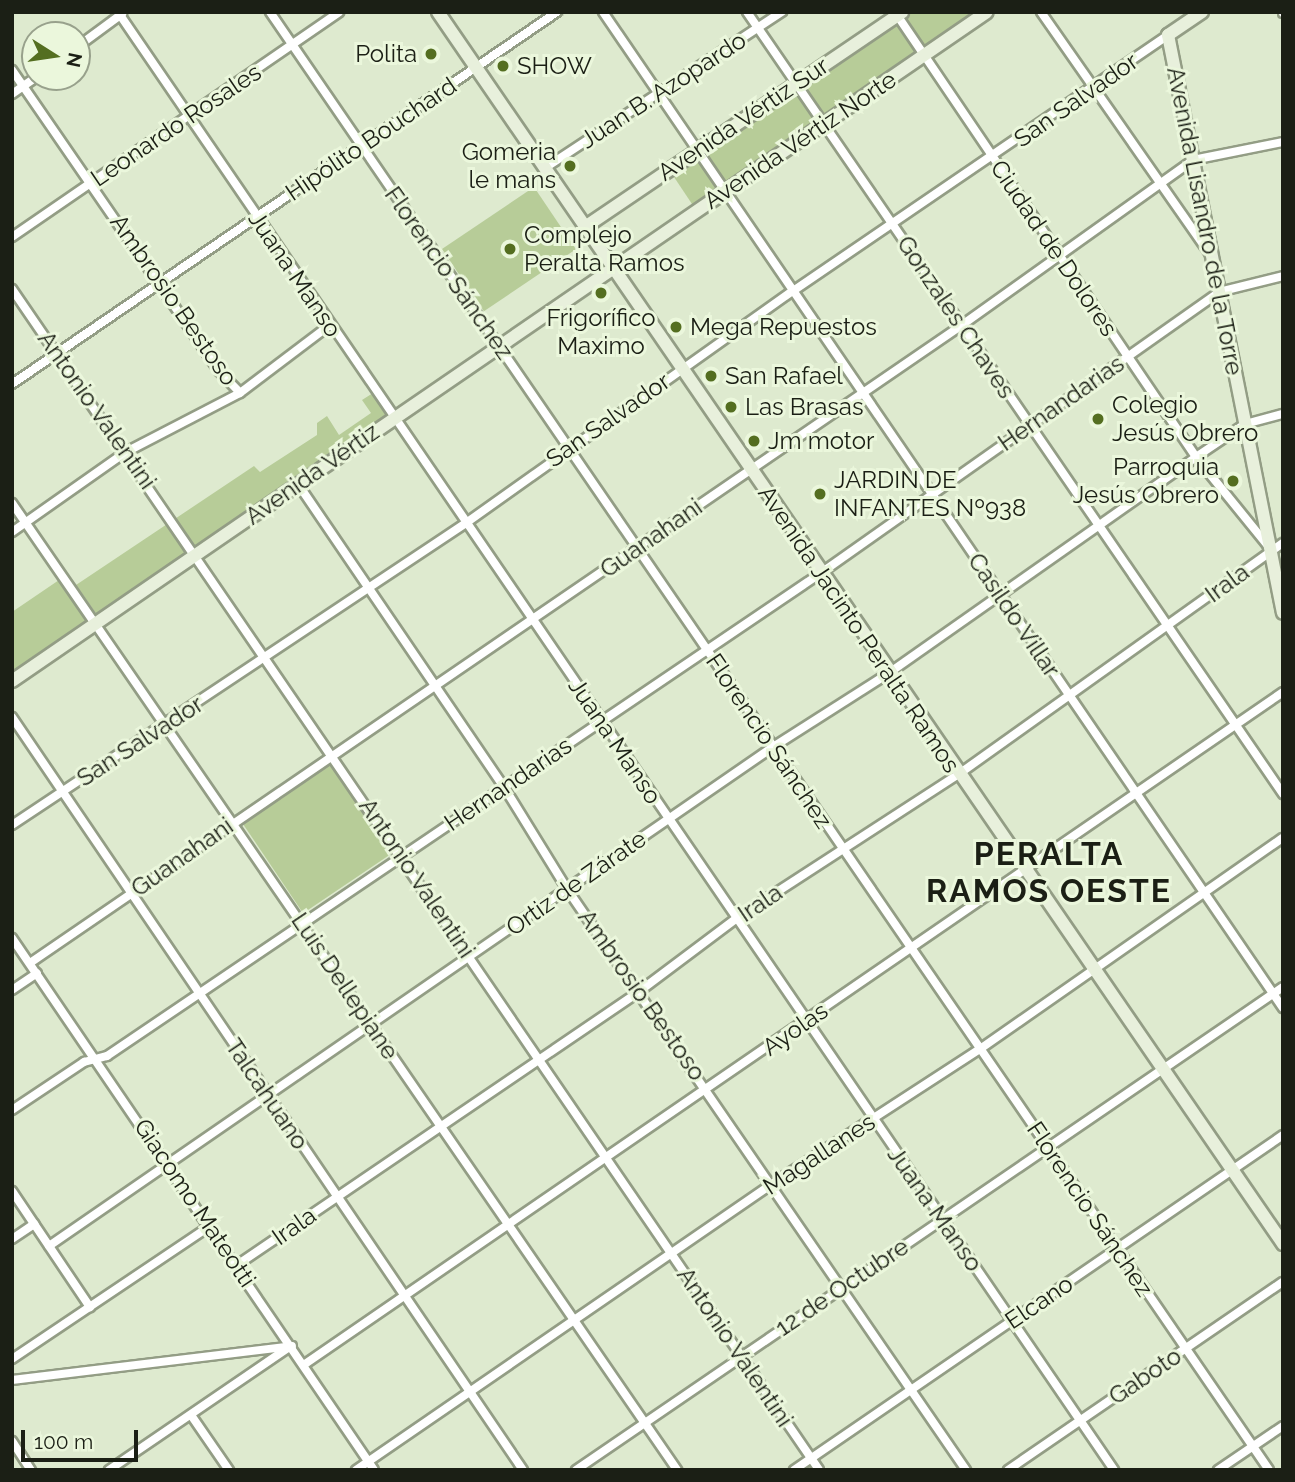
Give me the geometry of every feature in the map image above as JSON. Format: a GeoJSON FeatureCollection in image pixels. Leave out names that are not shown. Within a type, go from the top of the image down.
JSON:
{"type":"FeatureCollection","features":[{"type":"Feature","properties":{"kind":"street","name":"Florencio Sánchez"},"geometry":{"type":"LineString","coordinates":[[270,12],[1269,1470]]}},
{"type":"Feature","properties":{"kind":"street","name":"Leonardo Rosales"},"geometry":{"type":"LineString","coordinates":[[12,237],[339,12]]}},
{"type":"Feature","properties":{"kind":"street","name":"Avenida Jacinto Peralta Ramos"},"geometry":{"type":"LineString","coordinates":[[438,12],[1283,1244]]}},
{"type":"Feature","properties":{"kind":"street","name":"Hipólito Bouchard"},"geometry":{"type":"LineString","coordinates":[[12,384],[557,12]]}},
{"type":"Feature","properties":{"kind":"street","name":"Casildo Villar"},"geometry":{"type":"LineString","coordinates":[[603,12],[1283,1009]]}},
{"type":"Feature","properties":{"kind":"street","name":"Gonzales Chaves"},"geometry":{"type":"LineString","coordinates":[[747,12],[1283,794]]}},
{"type":"Feature","properties":{"kind":"street","name":"Juan B. Azopardo"},"geometry":{"type":"LineString","coordinates":[[545,168],[782,12]]}},
{"type":"Feature","properties":{"kind":"street","name":"Avenida Vértiz Norte"},"geometry":{"type":"LineString","coordinates":[[613,268],[987,12]]}},
{"type":"Feature","properties":{"kind":"street"},"geometry":{"type":"LineString","coordinates":[[1041,12],[1213,258]]}},
{"type":"Feature","properties":{"kind":"street"},"geometry":{"type":"LineString","coordinates":[[91,36],[120,13]]}},
{"type":"Feature","properties":{"kind":"street","name":"Juana Manso"},"geometry":{"type":"LineString","coordinates":[[120,13],[188,117],[1114,1470]]}},
{"type":"Feature","properties":{"kind":"street","name":"Ciudad de Dolores"},"geometry":{"type":"LineString","coordinates":[[898,13],[1059,257],[1196,457],[1274,547]]}},
{"type":"Feature","properties":{"kind":"street","name":"Avenida Vértiz Sur"},"geometry":{"type":"LineString","coordinates":[[585,227],[898,13]]}},
{"type":"Feature","properties":{"kind":"street","name":"San Salvador"},"geometry":{"type":"LineString","coordinates":[[12,825],[167,725],[466,523],[568,447],[1093,88],[1194,15]]}},
{"type":"Feature","properties":{"kind":"street","name":"Avenida Lisandro de la Torre"},"geometry":{"type":"LineString","coordinates":[[1168,35],[1245,424],[1274,547],[1283,613]]}},
{"type":"Feature","properties":{"kind":"street","name":"Ambrosio Bestoso"},"geometry":{"type":"LineString","coordinates":[[27,91],[219,371],[240,393]]}},
{"type":"Feature","properties":{"kind":"street","name":"Guanahani"},"geometry":{"type":"LineString","coordinates":[[30,963],[333,754],[436,688],[962,325],[1193,160],[1283,142]]}},
{"type":"Feature","properties":{"kind":"street","name":"Avenida Vértiz"},"geometry":{"type":"LineString","coordinates":[[12,681],[613,268]]}},
{"type":"Feature","properties":{"kind":"street","name":"Hernandarias"},"geometry":{"type":"LineString","coordinates":[[12,1110],[84,1062],[97,1059],[198,992],[821,573],[1219,292],[1283,276]]}},
{"type":"Feature","properties":{"kind":"street","name":"Antonio Valentini"},"geometry":{"type":"LineString","coordinates":[[12,289],[402,854],[538,1060],[819,1470]]}},
{"type":"Feature","properties":{"kind":"street"},"geometry":{"type":"LineString","coordinates":[[12,532],[126,452],[240,393],[330,325]]}},
{"type":"Feature","properties":{"kind":"street","name":"Ortiz de Zárate"},"geometry":{"type":"LineString","coordinates":[[49,1246],[373,1026],[773,747],[889,673],[1196,457],[1245,424],[1283,414]]}},
{"type":"Feature","properties":{"kind":"street","name":"Ambrosio Bestoso"},"geometry":{"type":"LineString","coordinates":[[298,484],[504,787],[568,889],[641,990],[966,1470]]}},
{"type":"Feature","properties":{"kind":"street","name":"Luis Dellepiane"},"geometry":{"type":"LineString","coordinates":[[12,503],[677,1470]]}},
{"type":"Feature","properties":{"kind":"street","name":"Irala"},"geometry":{"type":"LineString","coordinates":[[237,1265],[641,990],[737,918],[959,774],[1274,547]]}},
{"type":"Feature","properties":{"kind":"street","name":"Ayolas"},"geometry":{"type":"LineString","coordinates":[[305,1364],[1283,692]]}},
{"type":"Feature","properties":{"kind":"street","name":"Talcahuano"},"geometry":{"type":"LineString","coordinates":[[12,717],[523,1470]]}},
{"type":"Feature","properties":{"kind":"street","name":"Magallanes"},"geometry":{"type":"LineString","coordinates":[[356,1470],[772,1184],[980,1049],[1283,838]]}},
{"type":"Feature","properties":{"kind":"street","name":"Giacomo Mateotti"},"geometry":{"type":"LineString","coordinates":[[12,938],[305,1364],[374,1470]]}},
{"type":"Feature","properties":{"kind":"street"},"geometry":{"type":"LineString","coordinates":[[12,990],[37,973]]}},
{"type":"Feature","properties":{"kind":"street","name":"12 de Octubre"},"geometry":{"type":"LineString","coordinates":[[576,1470],[1283,987]]}},
{"type":"Feature","properties":{"kind":"street","name":"Elcano"},"geometry":{"type":"LineString","coordinates":[[794,1470],[1283,1135]]}},
{"type":"Feature","properties":{"kind":"street"},"geometry":{"type":"LineString","coordinates":[[12,1191],[90,1307]]}},
{"type":"Feature","properties":{"kind":"street"},"geometry":{"type":"LineString","coordinates":[[12,1239],[34,1224]]}},
{"type":"Feature","properties":{"kind":"street"},"geometry":{"type":"LineString","coordinates":[[12,1359],[209,1226]]}},
{"type":"Feature","properties":{"kind":"street","name":"Gaboto"},"geometry":{"type":"LineString","coordinates":[[1008,1470],[1283,1282]]}},
{"type":"Feature","properties":{"kind":"street"},"geometry":{"type":"LineString","coordinates":[[12,1380],[292,1346]]}},
{"type":"Feature","properties":{"kind":"street"},"geometry":{"type":"LineString","coordinates":[[109,1470],[292,1346]]}},
{"type":"Feature","properties":{"kind":"street"},"geometry":{"type":"LineString","coordinates":[[191,1415],[229,1470]]}},
{"type":"Feature","properties":{"kind":"street"},"geometry":{"type":"LineString","coordinates":[[1219,1470],[1283,1426]]}},
{"type":"Feature","properties":{"kind":"street"},"geometry":{"type":"LineString","coordinates":[[12,1441],[32,1470]]}},
{"type":"Feature","properties":{"kind":"green space"},"geometry":{"type":"Polygon","coordinates":[[[910,12],[979,12],[694,207],[672,174],[910,12]]]}},
{"type":"Feature","properties":{"kind":"green space","name":"Complejo Peralta Ramos"},"geometry":{"type":"Polygon","coordinates":[[[534,187],[576,249],[484,311],[442,249],[534,187]]]}},
{"type":"Feature","properties":{"kind":"green space"},"geometry":{"type":"Polygon","coordinates":[[[373,393],[388,416],[97,615],[76,585],[254,466],[260,472],[317,435],[317,423],[327,416],[339,435],[371,413],[362,400],[373,393]]]}},
{"type":"Feature","properties":{"kind":"green space"},"geometry":{"type":"Polygon","coordinates":[[[62,578],[90,620],[12,673],[12,612],[62,578]]]}},
{"type":"Feature","properties":{"kind":"green space"},"geometry":{"type":"Polygon","coordinates":[[[332,761],[394,852],[303,913],[242,822],[332,761]]]}},
{"type":"Feature","properties":{"kind":"place","name":"Polita"},"geometry":{"type":"Point","coordinates":[431,54]}},
{"type":"Feature","properties":{"kind":"place","name":"SHOW"},"geometry":{"type":"Point","coordinates":[503,66]}},
{"type":"Feature","properties":{"kind":"place","name":"Gomeria le mans"},"geometry":{"type":"Point","coordinates":[570,166]}},
{"type":"Feature","properties":{"kind":"place","name":"Complejo Peralta Ramos"},"geometry":{"type":"Point","coordinates":[510,249]}},
{"type":"Feature","properties":{"kind":"place","name":"Frigorífico Maximo"},"geometry":{"type":"Point","coordinates":[601,293]}},
{"type":"Feature","properties":{"kind":"place","name":"Mega Repuestos"},"geometry":{"type":"Point","coordinates":[676,327]}},
{"type":"Feature","properties":{"kind":"place","name":"San Rafael"},"geometry":{"type":"Point","coordinates":[711,376]}},
{"type":"Feature","properties":{"kind":"place","name":"Las Brasas"},"geometry":{"type":"Point","coordinates":[731,407]}},
{"type":"Feature","properties":{"kind":"place","name":"Colegio Jesús Obrero"},"geometry":{"type":"Point","coordinates":[1098,419]}},
{"type":"Feature","properties":{"kind":"place","name":"Jm motor"},"geometry":{"type":"Point","coordinates":[754,441]}},
{"type":"Feature","properties":{"kind":"place","name":"Parroquia Jesús Obrero"},"geometry":{"type":"Point","coordinates":[1233,481]}},
{"type":"Feature","properties":{"kind":"place","name":"JARDIN DE INFANTES Nº938"},"geometry":{"type":"Point","coordinates":[820,494]}},
{"type":"Feature","properties":{"kind":"district","name":"PERALTA RAMOS OESTE"},"geometry":{"type":"Point","coordinates":[1049,874]}}]}
